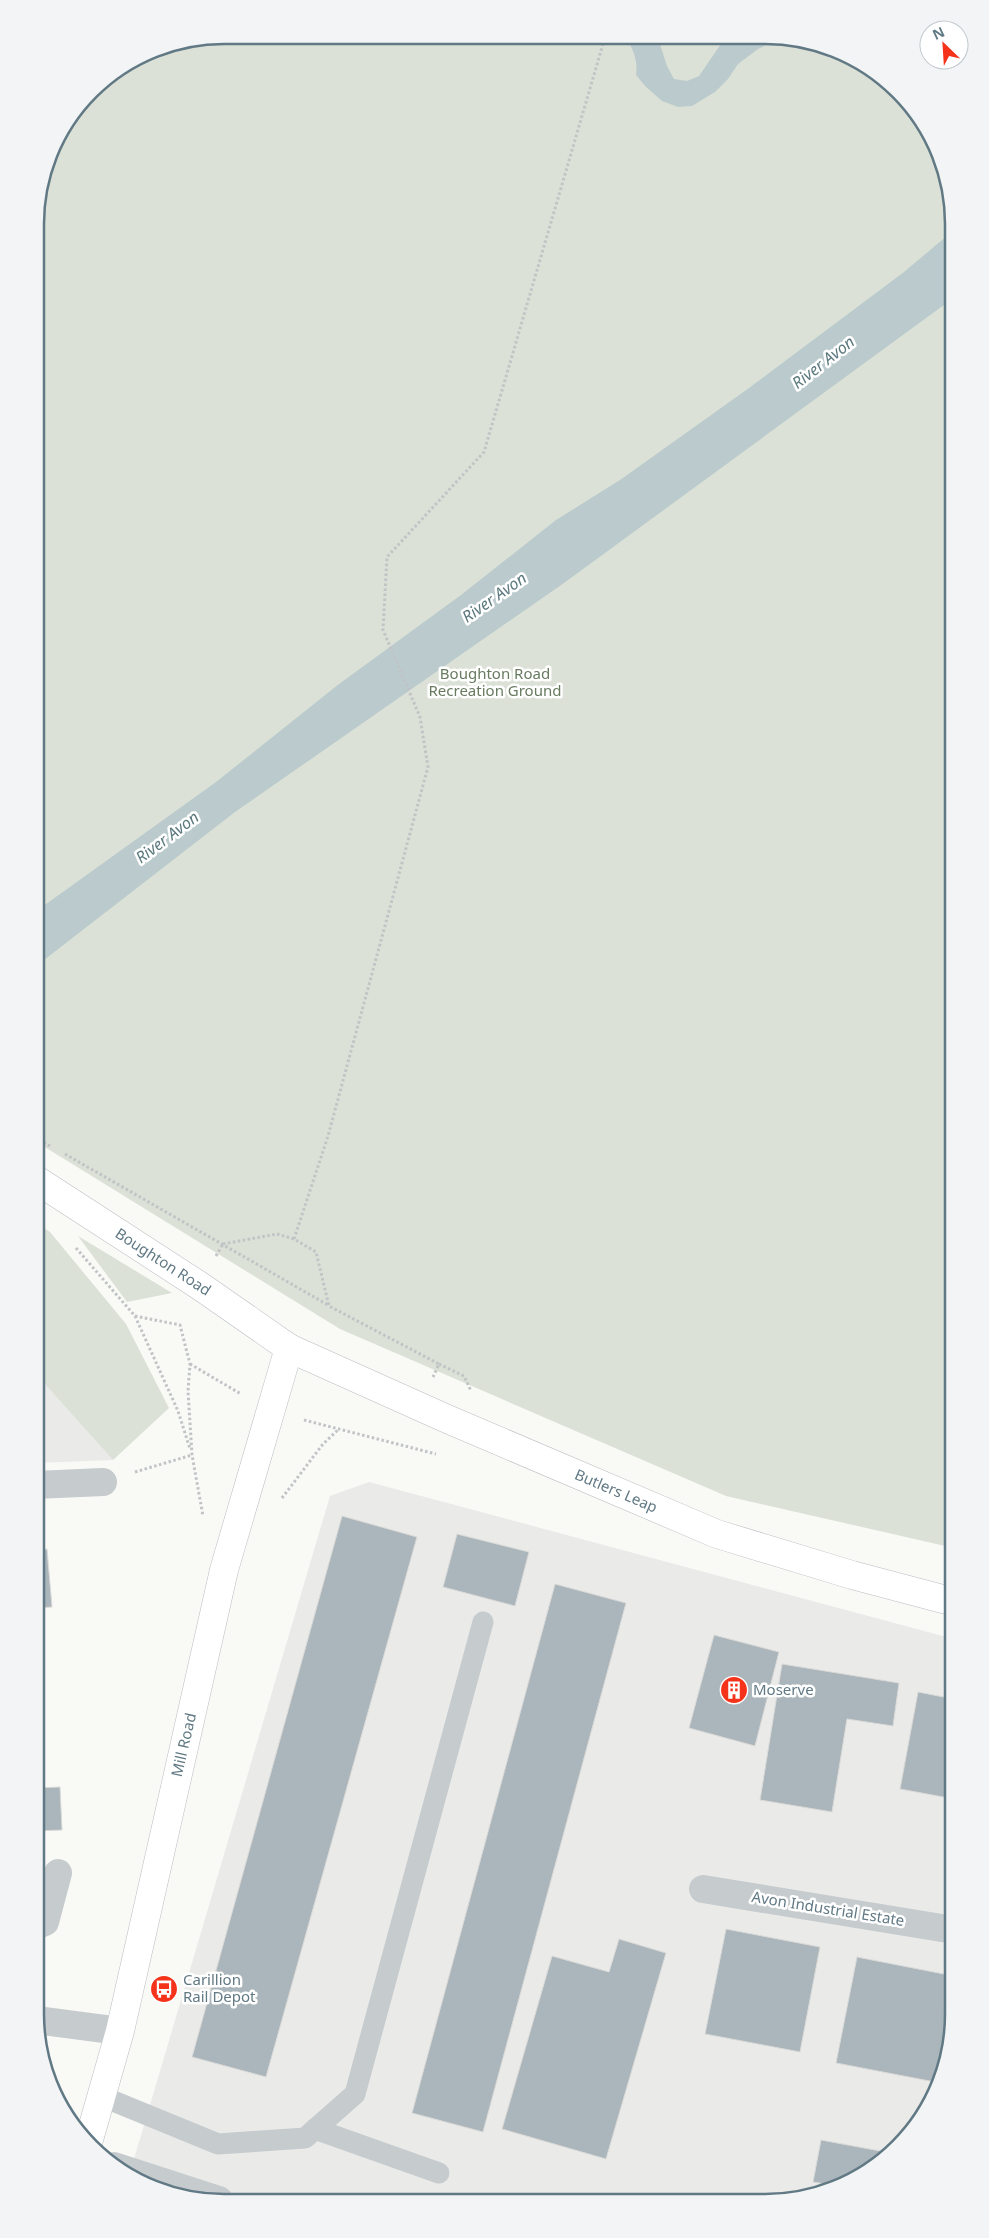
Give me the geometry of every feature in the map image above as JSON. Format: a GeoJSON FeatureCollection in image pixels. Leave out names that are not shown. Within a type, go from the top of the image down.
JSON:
{"type":"FeatureCollection","features":[{"type":"Feature","properties":{"kind":"street","name":"Boughton Road"},"geometry":{"type":"LineString","coordinates":[[44,1185],[200,1286],[289,1348]]}},
{"type":"Feature","properties":{"kind":"street","name":"Butlers Leap"},"geometry":{"type":"LineString","coordinates":[[289,1348],[420,1405],[445,1418],[717,1534],[852,1575],[945,1600]]}},
{"type":"Feature","properties":{"kind":"street","name":"Mill Road"},"geometry":{"type":"LineString","coordinates":[[90,2135],[120,2032],[224,1570],[289,1348]]}},
{"type":"Feature","properties":{"kind":"street"},"geometry":{"type":"LineString","coordinates":[[44,1485],[103,1482]]}},
{"type":"Feature","properties":{"kind":"street"},"geometry":{"type":"LineString","coordinates":[[44,1922],[58,1874]]}},
{"type":"Feature","properties":{"kind":"street","name":"Avon Industrial Estate"},"geometry":{"type":"LineString","coordinates":[[703,1889],[945,1929]]}},
{"type":"Feature","properties":{"kind":"street"},"geometry":{"type":"LineString","coordinates":[[44,2021],[120,2032]]}},
{"type":"Feature","properties":{"kind":"street"},"geometry":{"type":"LineString","coordinates":[[143,2175],[194,2192]]}},
{"type":"Feature","properties":{"kind":"lane"},"geometry":{"type":"LineString","coordinates":[[101,2096],[218,2144],[305,2138],[355,2094],[483,1622]]}},
{"type":"Feature","properties":{"kind":"lane"},"geometry":{"type":"LineString","coordinates":[[315,2129],[439,2173]]}},
{"type":"Feature","properties":{"kind":"path"},"geometry":{"type":"LineString","coordinates":[[294,1239],[328,1136],[428,767],[420,717],[383,630],[387,557],[484,452],[603,44]]}},
{"type":"Feature","properties":{"kind":"path"},"geometry":{"type":"LineString","coordinates":[[44,1143],[52,1147]]}},
{"type":"Feature","properties":{"kind":"path"},"geometry":{"type":"LineString","coordinates":[[61,1152],[329,1306],[439,1364],[420,1405]]}},
{"type":"Feature","properties":{"kind":"path"},"geometry":{"type":"LineString","coordinates":[[223,1244],[277,1234],[294,1239],[316,1252],[329,1306]]}},
{"type":"Feature","properties":{"kind":"path"},"geometry":{"type":"LineString","coordinates":[[72,1243],[135,1316],[178,1411],[192,1455]]}},
{"type":"Feature","properties":{"kind":"path"},"geometry":{"type":"LineString","coordinates":[[135,1316],[180,1325],[190,1364],[188,1391],[192,1455],[204,1522]]}},
{"type":"Feature","properties":{"kind":"path"},"geometry":{"type":"LineString","coordinates":[[281,1499],[323,1444],[339,1429],[440,1455]]}},
{"type":"Feature","properties":{"kind":"path"},"geometry":{"type":"LineString","coordinates":[[103,1482],[192,1455]]}},
{"type":"Feature","properties":{"kind":"shaded area"},"geometry":{"type":"Polygon","coordinates":[[[44,1383],[113,1460],[44,1463],[44,1383]]]}},
{"type":"Feature","properties":{"kind":"shaded area"},"geometry":{"type":"Polygon","coordinates":[[[369,1482],[945,1637],[944,2037],[936,2072],[927,2094],[908,2124],[884,2150],[865,2164],[834,2181],[800,2191],[777,2194],[212,2194],[166,2185],[131,2168],[330,1496],[369,1482]]]}},
{"type":"Feature","properties":{"kind":"green space","name":"Boughton Road Recreation Ground"},"geometry":{"type":"Polygon","coordinates":[[[777,44],[800,47],[834,57],[875,81],[908,114],[932,155],[942,189],[945,212],[945,1546],[726,1496],[340,1329],[44,1147],[44,212],[47,189],[57,155],[81,114],[114,81],[155,57],[201,45],[777,44]]]}},
{"type":"Feature","properties":{"kind":"green space"},"geometry":{"type":"Polygon","coordinates":[[[44,1228],[50,1232],[126,1324],[169,1408],[113,1460],[44,1383],[44,1228]]]}},
{"type":"Feature","properties":{"kind":"green space"},"geometry":{"type":"Polygon","coordinates":[[[78,1236],[172,1293],[127,1302],[78,1236]]]}},
{"type":"Feature","properties":{"kind":"water"},"geometry":{"type":"Polygon","coordinates":[[[630,44],[660,44],[667,66],[674,79],[687,81],[699,76],[721,44],[769,44],[758,49],[738,64],[728,79],[715,92],[692,106],[678,107],[662,101],[636,75],[636,60],[630,44]]]}},
{"type":"Feature","properties":{"kind":"water","name":"River Avon"},"geometry":{"type":"Polygon","coordinates":[[[945,238],[945,304],[564,583],[235,812],[44,960],[44,906],[216,782],[339,684],[461,595],[556,520],[620,480],[749,388],[904,272],[945,238]]]}},
{"type":"Feature","properties":{"kind":"building"},"geometry":{"type":"Polygon","coordinates":[[[342,1516],[417,1537],[266,2077],[192,2057],[342,1516]]]}},
{"type":"Feature","properties":{"kind":"building"},"geometry":{"type":"Polygon","coordinates":[[[457,1534],[529,1552],[515,1606],[443,1587],[457,1534]]]}},
{"type":"Feature","properties":{"kind":"building"},"geometry":{"type":"Polygon","coordinates":[[[44,1549],[47,1549],[52,1607],[44,1607],[44,1549]]]}},
{"type":"Feature","properties":{"kind":"building"},"geometry":{"type":"Polygon","coordinates":[[[555,1584],[626,1603],[483,2132],[412,2113],[555,1584]]]}},
{"type":"Feature","properties":{"kind":"building","name":"Moserve"},"geometry":{"type":"Polygon","coordinates":[[[714,1635],[779,1652],[755,1746],[689,1728],[714,1635]]]}},
{"type":"Feature","properties":{"kind":"building"},"geometry":{"type":"Polygon","coordinates":[[[782,1664],[899,1683],[893,1726],[847,1719],[832,1812],[760,1800],[782,1664]]]}},
{"type":"Feature","properties":{"kind":"building"},"geometry":{"type":"Polygon","coordinates":[[[918,1692],[945,1697],[945,1797],[900,1789],[918,1692]]]}},
{"type":"Feature","properties":{"kind":"building"},"geometry":{"type":"Polygon","coordinates":[[[60,1787],[62,1830],[44,1831],[44,1788],[60,1787]]]}},
{"type":"Feature","properties":{"kind":"building"},"geometry":{"type":"Polygon","coordinates":[[[726,1929],[820,1947],[800,2052],[705,2034],[726,1929]]]}},
{"type":"Feature","properties":{"kind":"building"},"geometry":{"type":"Polygon","coordinates":[[[619,1939],[666,1953],[606,2159],[502,2129],[552,1956],[609,1972],[619,1939]]]}},
{"type":"Feature","properties":{"kind":"building"},"geometry":{"type":"Polygon","coordinates":[[[857,1957],[945,1974],[944,2037],[933,2082],[836,2063],[857,1957]]]}},
{"type":"Feature","properties":{"kind":"building"},"geometry":{"type":"Polygon","coordinates":[[[821,2140],[882,2151],[865,2164],[834,2181],[826,2184],[813,2182],[821,2140]]]}},
{"type":"Feature","properties":{"kind":"place","name":"Moserve"},"geometry":{"type":"Point","coordinates":[734,1690]}},
{"type":"Feature","properties":{"kind":"place","name":"Carillion Rail Depot"},"geometry":{"type":"Point","coordinates":[164,1989]}}]}
